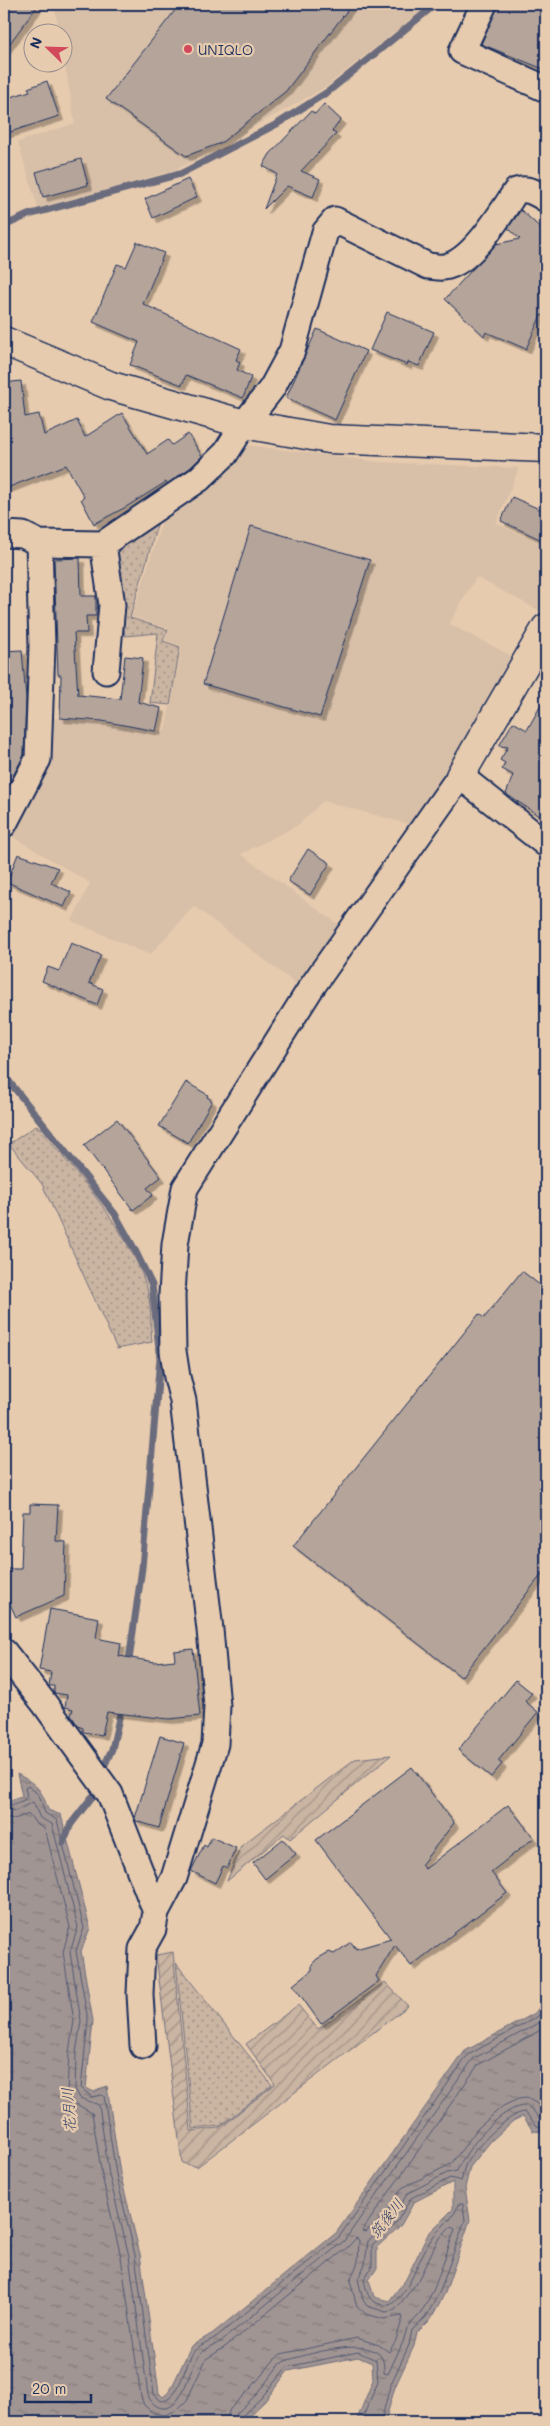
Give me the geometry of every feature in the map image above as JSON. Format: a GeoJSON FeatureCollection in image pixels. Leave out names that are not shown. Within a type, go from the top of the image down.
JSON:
{"type":"FeatureCollection","features":[{"type":"Feature","properties":{"kind":"street"},"geometry":{"type":"LineString","coordinates":[[484,4],[462,51],[546,89]]}},
{"type":"Feature","properties":{"kind":"street"},"geometry":{"type":"LineString","coordinates":[[4,534],[23,535],[39,543],[103,544],[198,479],[225,454],[244,424],[272,388],[292,351],[299,333],[315,262],[325,232],[334,220],[428,266],[444,267],[460,260],[484,236],[516,191],[523,189],[532,190],[546,199]]}},
{"type":"Feature","properties":{"kind":"street"},"geometry":{"type":"LineString","coordinates":[[4,342],[111,386],[244,424],[329,439],[546,448]]}},
{"type":"Feature","properties":{"kind":"street"},"geometry":{"type":"LineString","coordinates":[[4,824],[38,759],[42,646],[39,543]]}},
{"type":"Feature","properties":{"kind":"street"},"geometry":{"type":"LineString","coordinates":[[103,544],[112,605],[106,670]]}},
{"type":"Feature","properties":{"kind":"street"},"geometry":{"type":"LineString","coordinates":[[143,2046],[140,1994],[142,1949],[153,1929],[156,1912],[174,1878],[215,1744],[217,1706],[205,1571],[183,1401],[173,1351],[175,1244],[185,1188],[312,988],[460,776],[546,628]]}},
{"type":"Feature","properties":{"kind":"street"},"geometry":{"type":"LineString","coordinates":[[460,776],[546,844]]}},
{"type":"Feature","properties":{"kind":"street"},"geometry":{"type":"LineString","coordinates":[[4,1652],[44,1703],[110,1794],[156,1912]]}},
{"type":"Feature","properties":{"kind":"shaded area"},"geometry":{"type":"Polygon","coordinates":[[[54,4],[430,4],[324,88],[176,170],[38,208],[18,142],[75,123],[66,72],[72,72],[72,22],[57,22],[54,4]]]}},
{"type":"Feature","properties":{"kind":"shaded area"},"geometry":{"type":"Polygon","coordinates":[[[239,444],[379,462],[519,468],[496,523],[546,546],[546,614],[476,577],[449,624],[520,660],[419,827],[323,801],[298,825],[241,854],[346,930],[304,990],[194,906],[150,955],[72,921],[90,883],[8,834],[46,717],[165,731],[182,647],[165,640],[170,629],[132,617],[165,512],[239,444]]]}},
{"type":"Feature","properties":{"kind":"shaded area"},"geometry":{"type":"Polygon","coordinates":[[[160,515],[130,618],[168,630],[163,641],[180,647],[170,705],[150,703],[158,633],[125,636],[113,542],[160,515]]]}},
{"type":"Feature","properties":{"kind":"shaded area"},"geometry":{"type":"Polygon","coordinates":[[[37,1125],[99,1201],[126,1242],[137,1263],[148,1292],[152,1342],[117,1349],[42,1184],[9,1144],[37,1125]]]}},
{"type":"Feature","properties":{"kind":"shaded area"},"geometry":{"type":"Polygon","coordinates":[[[391,1755],[290,1839],[284,1834],[227,1881],[241,1846],[355,1759],[391,1755]]]}},
{"type":"Feature","properties":{"kind":"shaded area"},"geometry":{"type":"Polygon","coordinates":[[[173,1952],[191,2131],[219,2128],[275,2084],[246,2044],[298,2005],[318,2029],[385,1982],[408,2006],[197,2167],[182,2163],[156,1955],[173,1952]]]}},
{"type":"Feature","properties":{"kind":"shaded area"},"geometry":{"type":"Polygon","coordinates":[[[176,1963],[272,2085],[220,2126],[193,2129],[176,1963]]]}},
{"type":"Feature","properties":{"kind":"water"},"geometry":{"type":"Polygon","coordinates":[[[17,1774],[29,1781],[41,1792],[48,1810],[61,1815],[90,1928],[81,1951],[93,2021],[86,2088],[94,2092],[107,2086],[120,2173],[140,2254],[159,2393],[163,2397],[170,2391],[191,2346],[213,2333],[336,2233],[465,2051],[535,2013],[546,1998],[546,2132],[533,2131],[523,2116],[513,2121],[491,2141],[470,2167],[465,2188],[470,2220],[445,2293],[430,2320],[417,2333],[414,2346],[395,2387],[385,2422],[356,2422],[373,2380],[372,2363],[358,2357],[288,2371],[265,2401],[243,2422],[4,2422],[4,1792],[12,1800],[22,1796],[17,1774]],[[453,2182],[414,2202],[401,2225],[377,2247],[377,2268],[369,2280],[374,2297],[389,2301],[406,2279],[428,2234],[453,2209],[453,2182]]]}},
{"type":"Feature","properties":{"kind":"building"},"geometry":{"type":"Polygon","coordinates":[[[4,4],[39,4],[26,22],[22,22],[22,27],[4,51],[4,4]]]}},
{"type":"Feature","properties":{"kind":"building","name":"UNIQLO"},"geometry":{"type":"Polygon","coordinates":[[[180,4],[352,4],[286,91],[221,143],[186,156],[106,99],[180,4]]]}},
{"type":"Feature","properties":{"kind":"building"},"geometry":{"type":"Polygon","coordinates":[[[499,4],[532,4],[546,10],[546,70],[481,44],[499,4]]]}},
{"type":"Feature","properties":{"kind":"building"},"geometry":{"type":"Polygon","coordinates":[[[47,81],[59,116],[4,134],[4,99],[30,91],[28,88],[47,81]]]}},
{"type":"Feature","properties":{"kind":"building"},"geometry":{"type":"Polygon","coordinates":[[[324,104],[341,120],[332,131],[336,134],[301,171],[320,179],[313,197],[287,186],[264,209],[277,174],[263,166],[270,154],[311,111],[315,114],[324,104]]]}},
{"type":"Feature","properties":{"kind":"building"},"geometry":{"type":"Polygon","coordinates":[[[81,159],[88,185],[43,197],[36,172],[81,159]]]}},
{"type":"Feature","properties":{"kind":"building"},"geometry":{"type":"Polygon","coordinates":[[[188,179],[197,197],[153,218],[145,199],[188,179]]]}},
{"type":"Feature","properties":{"kind":"building"},"geometry":{"type":"Polygon","coordinates":[[[521,210],[546,233],[546,317],[541,315],[526,349],[486,332],[484,336],[445,299],[496,244],[520,239],[508,228],[521,210]]]}},
{"type":"Feature","properties":{"kind":"building"},"geometry":{"type":"Polygon","coordinates":[[[137,242],[164,253],[143,304],[241,349],[236,360],[240,362],[237,370],[251,377],[243,398],[186,375],[182,385],[130,365],[139,342],[93,322],[117,264],[126,267],[137,242]]]}},
{"type":"Feature","properties":{"kind":"building"},"geometry":{"type":"Polygon","coordinates":[[[387,312],[434,332],[419,366],[408,362],[407,365],[370,350],[387,312]]]}},
{"type":"Feature","properties":{"kind":"building"},"geometry":{"type":"Polygon","coordinates":[[[317,329],[366,351],[335,420],[286,398],[317,329]]]}},
{"type":"Feature","properties":{"kind":"building"},"geometry":{"type":"Polygon","coordinates":[[[21,381],[25,417],[39,414],[44,435],[77,420],[85,437],[122,413],[147,454],[168,440],[172,445],[188,434],[202,456],[190,468],[167,484],[166,482],[94,524],[81,499],[84,497],[66,465],[4,489],[4,383],[21,381]]]}},
{"type":"Feature","properties":{"kind":"building"},"geometry":{"type":"Polygon","coordinates":[[[512,497],[546,512],[546,542],[501,521],[512,497]]]}},
{"type":"Feature","properties":{"kind":"building"},"geometry":{"type":"Polygon","coordinates":[[[251,526],[370,560],[320,717],[203,684],[251,526]]]}},
{"type":"Feature","properties":{"kind":"building"},"geometry":{"type":"Polygon","coordinates":[[[80,558],[81,596],[96,596],[96,616],[86,616],[87,633],[74,633],[78,695],[120,699],[125,656],[143,658],[138,702],[161,708],[156,731],[102,721],[60,718],[61,675],[58,675],[54,559],[80,558]]]}},
{"type":"Feature","properties":{"kind":"building"},"geometry":{"type":"Polygon","coordinates":[[[22,650],[26,698],[24,755],[4,793],[4,651],[22,650]]]}},
{"type":"Feature","properties":{"kind":"building"},"geometry":{"type":"Polygon","coordinates":[[[546,696],[546,820],[506,794],[513,775],[502,769],[505,763],[500,760],[508,747],[499,746],[513,722],[527,730],[546,696]]]}},
{"type":"Feature","properties":{"kind":"building"},"geometry":{"type":"Polygon","coordinates":[[[308,849],[330,863],[310,895],[288,881],[308,849]]]}},
{"type":"Feature","properties":{"kind":"building"},"geometry":{"type":"Polygon","coordinates":[[[18,854],[58,868],[51,883],[71,892],[64,907],[7,882],[18,854]]]}},
{"type":"Feature","properties":{"kind":"building"},"geometry":{"type":"Polygon","coordinates":[[[71,943],[101,955],[89,983],[103,989],[97,1005],[42,981],[48,967],[59,971],[71,943]]]}},
{"type":"Feature","properties":{"kind":"building"},"geometry":{"type":"Polygon","coordinates":[[[186,1082],[208,1095],[207,1097],[212,1101],[188,1143],[159,1126],[186,1082]]]}},
{"type":"Feature","properties":{"kind":"building"},"geometry":{"type":"Polygon","coordinates":[[[117,1119],[161,1177],[147,1188],[153,1195],[133,1210],[84,1145],[117,1119]]]}},
{"type":"Feature","properties":{"kind":"building"},"geometry":{"type":"Polygon","coordinates":[[[522,1271],[546,1290],[546,1569],[461,1677],[293,1546],[479,1314],[484,1318],[522,1271]]]}},
{"type":"Feature","properties":{"kind":"building"},"geometry":{"type":"Polygon","coordinates":[[[30,1504],[58,1505],[56,1541],[66,1542],[64,1596],[16,1617],[4,1591],[4,1569],[21,1569],[23,1512],[30,1512],[30,1504]]]}},
{"type":"Feature","properties":{"kind":"building"},"geometry":{"type":"Polygon","coordinates":[[[50,1609],[99,1618],[96,1638],[121,1643],[119,1656],[155,1662],[175,1660],[174,1651],[193,1649],[200,1716],[169,1719],[107,1712],[102,1735],[83,1732],[83,1728],[78,1726],[71,1715],[73,1709],[65,1707],[67,1695],[54,1693],[54,1686],[49,1686],[51,1672],[39,1670],[50,1609]]]}},
{"type":"Feature","properties":{"kind":"building"},"geometry":{"type":"Polygon","coordinates":[[[516,1680],[532,1693],[525,1701],[538,1712],[498,1761],[502,1764],[491,1777],[458,1750],[516,1680]]]}},
{"type":"Feature","properties":{"kind":"building"},"geometry":{"type":"Polygon","coordinates":[[[160,1736],[184,1743],[159,1828],[136,1821],[135,1818],[160,1736]]]}},
{"type":"Feature","properties":{"kind":"building"},"geometry":{"type":"Polygon","coordinates":[[[412,1767],[454,1823],[421,1865],[425,1869],[508,1805],[534,1838],[491,1872],[507,1893],[411,1966],[395,1945],[376,1976],[379,1981],[321,2024],[293,1985],[312,1970],[312,1964],[317,1959],[329,1952],[334,1954],[351,1942],[356,1949],[391,1939],[316,1840],[412,1767]]]}},
{"type":"Feature","properties":{"kind":"building"},"geometry":{"type":"Polygon","coordinates":[[[211,1837],[236,1848],[227,1868],[223,1866],[215,1883],[191,1871],[204,1845],[207,1847],[211,1837]]]}},
{"type":"Feature","properties":{"kind":"building"},"geometry":{"type":"Polygon","coordinates":[[[283,1839],[296,1854],[265,1879],[253,1863],[283,1839]]]}},
{"type":"Feature","properties":{"kind":"waterway"},"geometry":{"type":"LineString","coordinates":[[4,226],[28,215],[180,174],[277,124],[329,91],[436,4]]}},
{"type":"Feature","properties":{"kind":"waterway"},"geometry":{"type":"LineString","coordinates":[[4,1075],[115,1214],[152,1285],[160,1358],[142,1568],[128,1667]]}},
{"type":"Feature","properties":{"kind":"waterway"},"geometry":{"type":"LineString","coordinates":[[102,1771],[112,1749],[122,1705]]}},
{"type":"Feature","properties":{"kind":"waterway"},"geometry":{"type":"LineString","coordinates":[[63,1843],[71,1824],[92,1797]]}},
{"type":"Feature","properties":{"kind":"place","name":"UNIQLO"},"geometry":{"type":"Point","coordinates":[188,49]}},
{"type":"Feature","properties":{"kind":"water label","name":"花月川"},"geometry":{"type":"Point","coordinates":[68,2110]}},
{"type":"Feature","properties":{"kind":"water label","name":"筑後川"},"geometry":{"type":"Point","coordinates":[386,2218]}}]}
